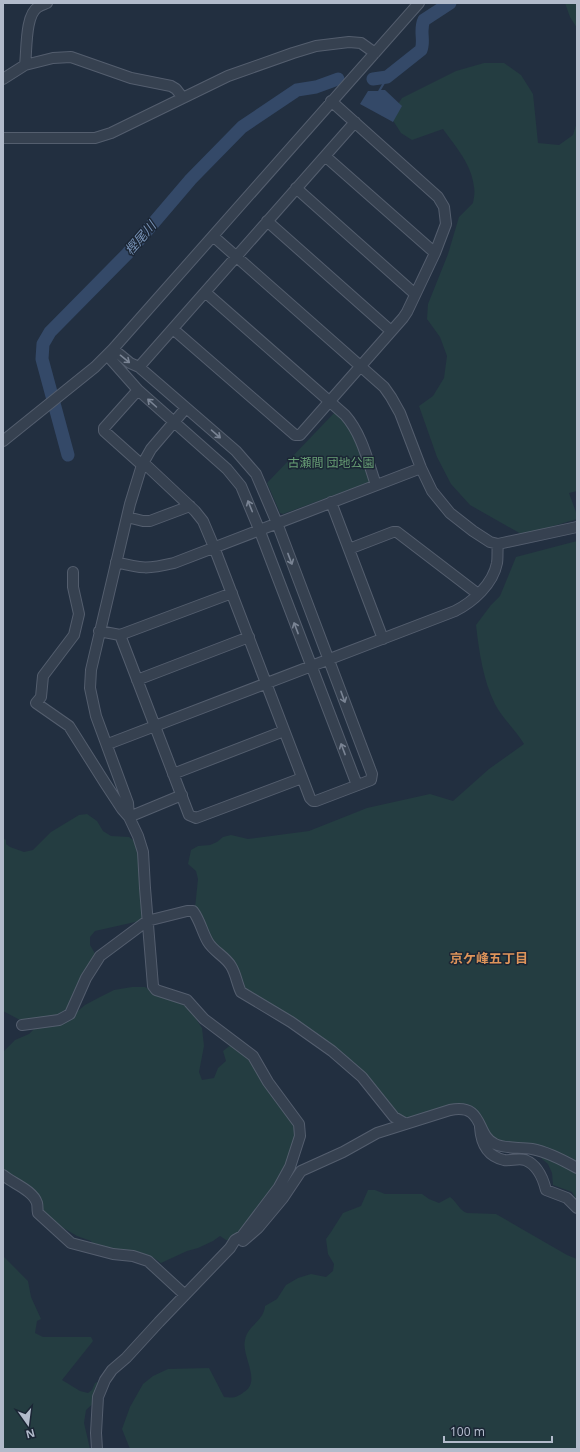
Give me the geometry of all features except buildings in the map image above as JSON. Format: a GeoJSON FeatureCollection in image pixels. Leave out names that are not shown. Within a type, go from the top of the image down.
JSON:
{"type":"FeatureCollection","features":[{"type":"Feature","properties":{"kind":"street"},"geometry":{"type":"LineString","coordinates":[[25,65],[29,22],[32,13],[38,7],[47,3]]}},
{"type":"Feature","properties":{"kind":"street"},"geometry":{"type":"LineString","coordinates":[[6,438],[84,376],[110,352],[419,3]]}},
{"type":"Feature","properties":{"kind":"street"},"geometry":{"type":"LineString","coordinates":[[3,138],[95,138],[111,133],[240,71],[316,46],[339,42],[355,42],[366,46],[375,53]]}},
{"type":"Feature","properties":{"kind":"street"},"geometry":{"type":"LineString","coordinates":[[3,79],[25,65],[53,58],[71,57],[126,76],[170,86],[176,89],[183,98]]}},
{"type":"Feature","properties":{"kind":"street"},"geometry":{"type":"LineString","coordinates":[[173,329],[295,435],[300,435],[403,318],[435,253],[446,224],[444,207],[438,197],[331,101]]}},
{"type":"Feature","properties":{"kind":"street"},"geometry":{"type":"LineString","coordinates":[[138,367],[355,122]]}},
{"type":"Feature","properties":{"kind":"street"},"geometry":{"type":"LineString","coordinates":[[325,156],[435,253]]}},
{"type":"Feature","properties":{"kind":"street"},"geometry":{"type":"LineString","coordinates":[[296,188],[416,294]]}},
{"type":"Feature","properties":{"kind":"street"},"geometry":{"type":"LineString","coordinates":[[267,221],[391,331]]}},
{"type":"Feature","properties":{"kind":"street"},"geometry":{"type":"LineString","coordinates":[[213,236],[380,382],[400,413],[420,468],[432,491],[447,509],[484,539],[498,544],[577,527]]}},
{"type":"Feature","properties":{"kind":"street"},"geometry":{"type":"LineString","coordinates":[[205,292],[331,401],[351,421],[376,485]]}},
{"type":"Feature","properties":{"kind":"street"},"geometry":{"type":"LineString","coordinates":[[110,352],[138,367],[236,451],[252,467],[277,523],[372,774],[371,780],[313,801],[310,798],[267,683],[203,521],[190,506],[146,465],[142,465],[104,431],[104,428],[138,390]]}},
{"type":"Feature","properties":{"kind":"street"},"geometry":{"type":"LineString","coordinates":[[110,352],[138,390],[235,478],[245,493],[357,785]]}},
{"type":"Feature","properties":{"kind":"street"},"geometry":{"type":"LineString","coordinates":[[129,817],[128,803],[108,744],[96,716],[90,688],[91,670],[127,517],[142,465],[150,449],[186,408]]}},
{"type":"Feature","properties":{"kind":"street"},"geometry":{"type":"LineString","coordinates":[[116,562],[135,568],[152,568],[174,563],[420,468]]}},
{"type":"Feature","properties":{"kind":"street"},"geometry":{"type":"LineString","coordinates":[[331,502],[383,640]]}},
{"type":"Feature","properties":{"kind":"street"},"geometry":{"type":"LineString","coordinates":[[127,517],[150,521],[190,506]]}},
{"type":"Feature","properties":{"kind":"street"},"geometry":{"type":"LineString","coordinates":[[349,549],[395,532],[478,594]]}},
{"type":"Feature","properties":{"kind":"street"},"geometry":{"type":"LineString","coordinates":[[108,744],[383,640],[462,608],[485,588],[497,563],[498,544]]}},
{"type":"Feature","properties":{"kind":"street"},"geometry":{"type":"LineString","coordinates":[[73,572],[73,587],[79,614],[74,635],[43,676],[41,697],[36,703],[69,726],[104,783],[129,817],[143,847],[147,921],[153,986],[156,990],[187,1000],[204,1020],[253,1056],[268,1082],[299,1124],[300,1136],[286,1174],[279,1187],[242,1236],[235,1240],[234,1244],[126,1358],[112,1370],[105,1380],[98,1397],[96,1433],[97,1449]]}},
{"type":"Feature","properties":{"kind":"street"},"geometry":{"type":"LineString","coordinates":[[99,631],[120,635],[232,593]]}},
{"type":"Feature","properties":{"kind":"street"},"geometry":{"type":"LineString","coordinates":[[120,635],[189,814],[196,818],[302,778]]}},
{"type":"Feature","properties":{"kind":"street"},"geometry":{"type":"LineString","coordinates":[[137,680],[249,637]]}},
{"type":"Feature","properties":{"kind":"street"},"geometry":{"type":"LineString","coordinates":[[173,774],[284,730]]}},
{"type":"Feature","properties":{"kind":"street"},"geometry":{"type":"LineString","coordinates":[[129,817],[182,795]]}},
{"type":"Feature","properties":{"kind":"street"},"geometry":{"type":"LineString","coordinates":[[22,1025],[59,1020],[70,1014],[86,978],[100,956],[147,921],[193,911],[209,944],[214,950],[224,957],[232,967],[237,985],[241,992],[291,1022],[332,1051],[362,1077],[394,1116],[406,1124]]}},
{"type":"Feature","properties":{"kind":"street"},"geometry":{"type":"LineString","coordinates":[[234,1244],[241,1242],[258,1228],[283,1198],[302,1171],[343,1152],[377,1133],[460,1108],[471,1112],[476,1117],[489,1139],[495,1144],[533,1150],[550,1155],[577,1168]]}},
{"type":"Feature","properties":{"kind":"street"},"geometry":{"type":"LineString","coordinates":[[479,1123],[481,1141],[486,1149],[494,1156],[504,1160],[525,1160],[535,1166],[543,1179],[546,1190],[567,1198],[577,1208]]}},
{"type":"Feature","properties":{"kind":"street"},"geometry":{"type":"LineString","coordinates":[[3,1175],[21,1186],[32,1196],[37,1203],[38,1213],[71,1243],[113,1254],[133,1256],[148,1261],[185,1296]]}},
{"type":"Feature","properties":{"kind":"green space"},"geometry":{"type":"Polygon","coordinates":[[[565,3],[577,3],[577,28],[570,17],[565,3]]]}},
{"type":"Feature","properties":{"kind":"green space"},"geometry":{"type":"Polygon","coordinates":[[[484,63],[504,63],[521,75],[533,94],[538,143],[559,145],[573,135],[577,122],[577,491],[569,493],[577,519],[523,535],[470,505],[451,484],[437,457],[419,406],[433,396],[444,378],[447,356],[440,337],[427,319],[428,304],[448,254],[459,217],[473,203],[474,189],[473,179],[467,164],[443,129],[412,140],[401,133],[392,119],[394,110],[402,98],[456,71],[484,63]]]}},
{"type":"Feature","properties":{"kind":"green space","name":"古瀬間 団地公園"},"geometry":{"type":"Polygon","coordinates":[[[336,411],[355,436],[370,482],[283,514],[280,513],[267,483],[336,411]]]}},
{"type":"Feature","properties":{"kind":"green space"},"geometry":{"type":"Polygon","coordinates":[[[577,541],[577,1201],[572,1192],[553,1185],[552,1173],[548,1164],[542,1159],[539,1149],[496,1143],[472,1110],[408,1122],[395,1116],[371,1083],[244,992],[215,946],[195,908],[198,879],[196,871],[188,864],[191,850],[198,846],[210,845],[223,837],[231,835],[248,839],[309,831],[367,808],[430,794],[453,801],[489,769],[524,744],[498,709],[491,695],[482,665],[476,625],[500,596],[516,557],[577,541]]]}},
{"type":"Feature","properties":{"kind":"green space"},"geometry":{"type":"Polygon","coordinates":[[[87,814],[97,821],[103,831],[111,836],[129,837],[136,842],[140,860],[144,920],[95,931],[90,937],[90,945],[97,957],[67,1015],[26,1021],[20,1020],[3,1011],[3,838],[6,840],[6,844],[10,847],[24,852],[33,850],[51,832],[79,815],[87,814]]]}},
{"type":"Feature","properties":{"kind":"green space"},"geometry":{"type":"Polygon","coordinates":[[[132,987],[145,987],[151,991],[186,1003],[202,1028],[204,1046],[199,1072],[202,1080],[214,1078],[218,1068],[226,1061],[223,1051],[232,1044],[251,1057],[292,1123],[296,1134],[287,1167],[241,1233],[232,1240],[226,1240],[220,1236],[198,1248],[187,1251],[161,1263],[154,1258],[147,1256],[93,1246],[91,1241],[77,1236],[55,1223],[9,1177],[3,1168],[3,1052],[15,1040],[29,1034],[38,1025],[67,1020],[85,1005],[100,997],[114,990],[132,987]]]}},
{"type":"Feature","properties":{"kind":"green space"},"geometry":{"type":"Polygon","coordinates":[[[368,1190],[375,1190],[385,1194],[422,1194],[439,1203],[450,1197],[462,1210],[467,1213],[496,1214],[567,1255],[577,1259],[577,1449],[130,1449],[122,1429],[130,1407],[143,1384],[153,1376],[168,1369],[209,1368],[224,1397],[237,1396],[249,1387],[251,1375],[245,1346],[246,1335],[262,1316],[265,1306],[277,1299],[286,1285],[298,1278],[311,1274],[326,1277],[333,1271],[334,1264],[328,1254],[326,1239],[343,1213],[361,1206],[368,1190]]]}},
{"type":"Feature","properties":{"kind":"green space"},"geometry":{"type":"Polygon","coordinates":[[[3,1256],[28,1281],[31,1297],[41,1319],[37,1321],[35,1333],[43,1337],[91,1337],[93,1341],[62,1380],[80,1391],[88,1393],[92,1390],[95,1383],[108,1378],[101,1396],[86,1410],[84,1423],[90,1449],[3,1449],[3,1256]]]}},
{"type":"Feature","properties":{"kind":"water"},"geometry":{"type":"Polygon","coordinates":[[[385,79],[387,80],[381,90],[385,90],[402,106],[393,122],[360,104],[368,91],[378,91],[385,79]]]}},
{"type":"Feature","properties":{"kind":"waterway","name":"樫尾川"},"geometry":{"type":"LineString","coordinates":[[373,79],[387,77],[421,50],[424,20],[450,3]]}},
{"type":"Feature","properties":{"kind":"waterway","name":"樫尾川"},"geometry":{"type":"LineString","coordinates":[[68,455],[42,359],[43,344],[50,332],[127,254],[191,179],[242,127],[297,90],[316,87],[338,79]]}},
{"type":"Feature","properties":{"kind":"district","name":"京ケ峰五丁目"},"geometry":{"type":"Point","coordinates":[489,958]}}]}
